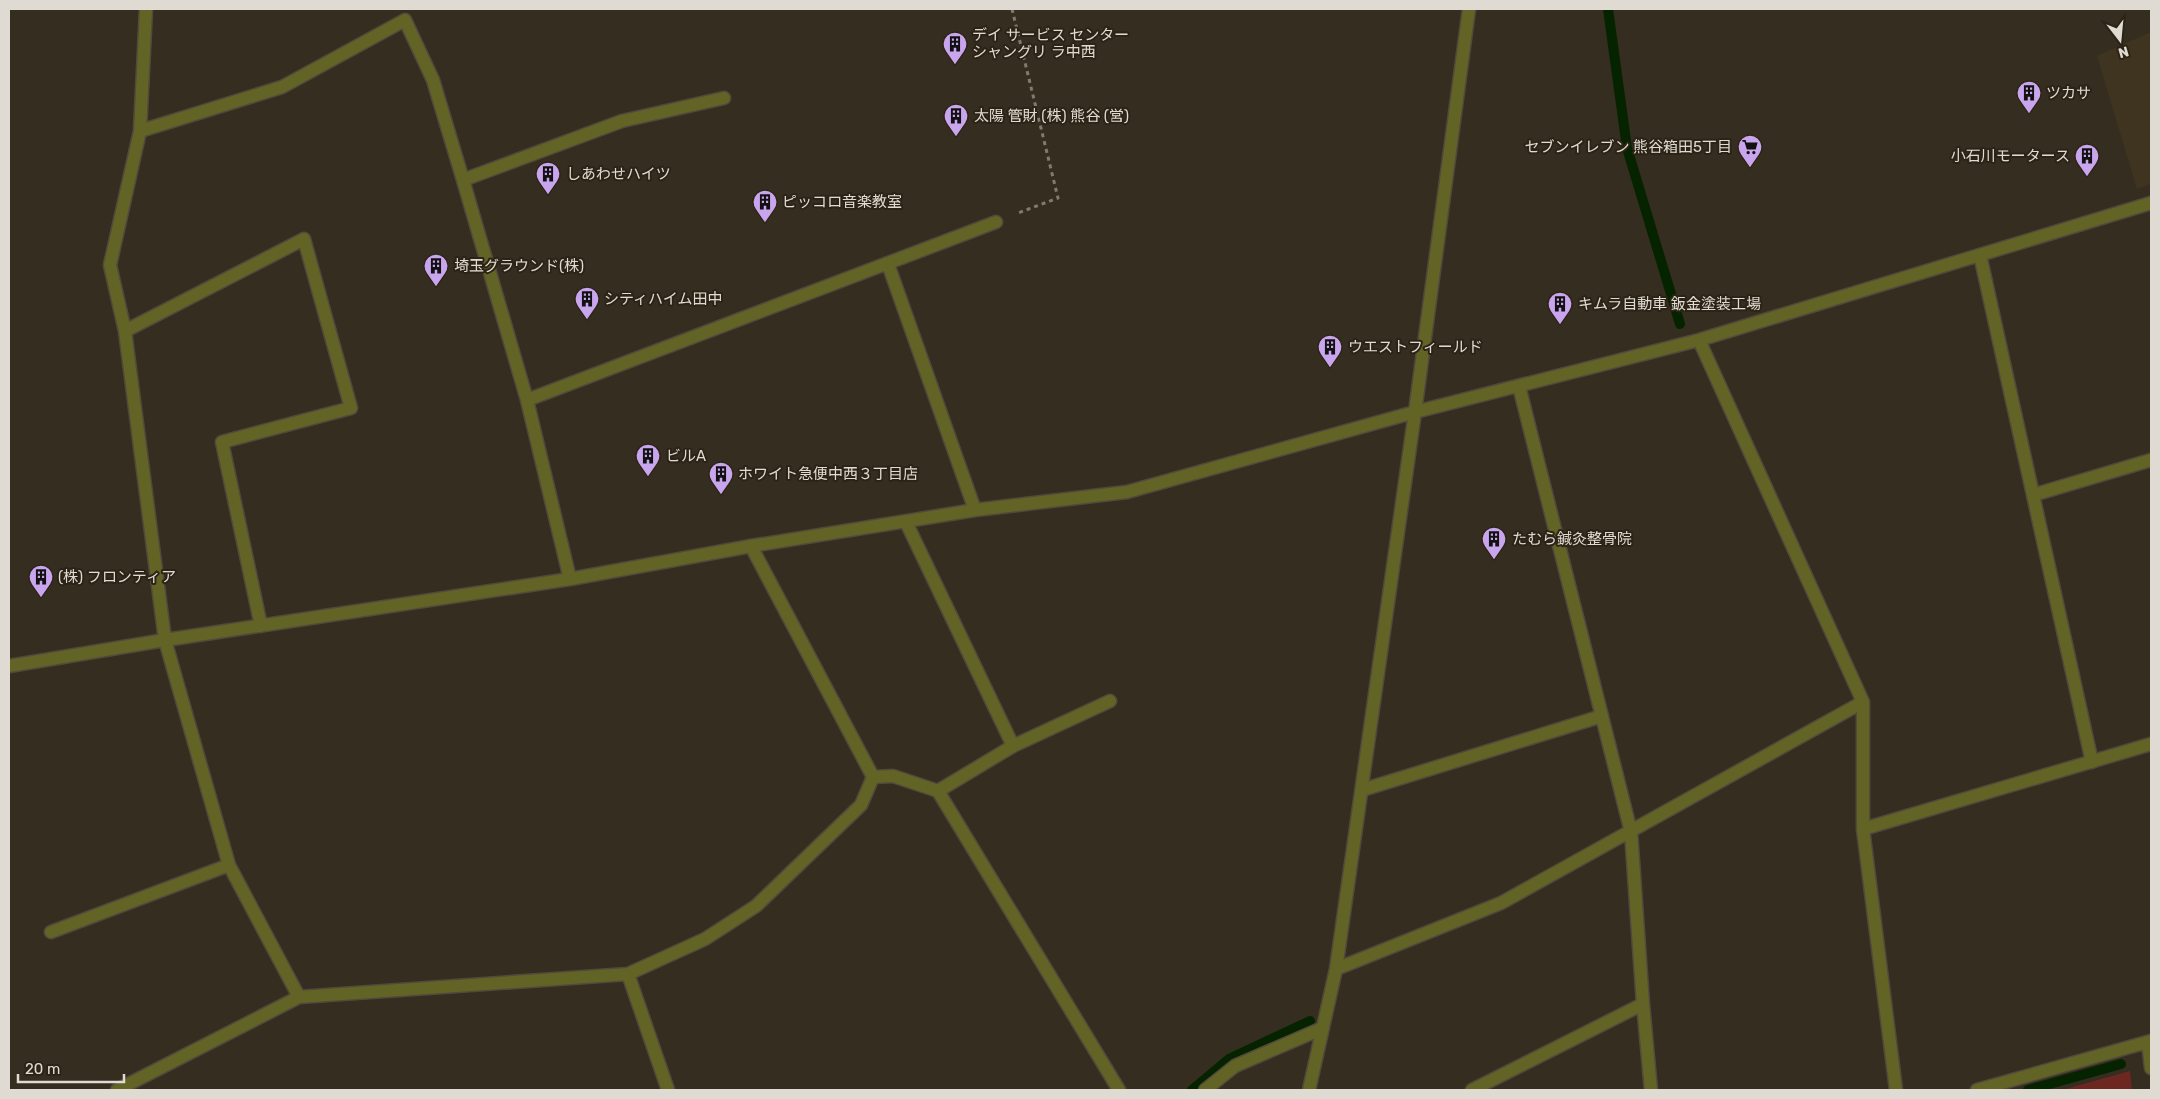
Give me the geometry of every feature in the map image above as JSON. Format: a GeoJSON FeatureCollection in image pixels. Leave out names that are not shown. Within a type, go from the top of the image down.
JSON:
{"type":"FeatureCollection","features":[{"type":"Feature","properties":{"kind":"street"},"geometry":{"type":"LineString","coordinates":[[146,9],[140,131],[110,265],[125,331],[166,640],[229,865],[299,997]]}},
{"type":"Feature","properties":{"kind":"street"},"geometry":{"type":"LineString","coordinates":[[1309,1090],[1336,969],[1415,412],[1469,9]]}},
{"type":"Feature","properties":{"kind":"street"},"geometry":{"type":"LineString","coordinates":[[140,131],[282,87],[405,20],[432,80],[463,180],[527,400],[570,579]]}},
{"type":"Feature","properties":{"kind":"street"},"geometry":{"type":"LineString","coordinates":[[463,180],[622,120],[724,98]]}},
{"type":"Feature","properties":{"kind":"street"},"geometry":{"type":"LineString","coordinates":[[9,666],[166,640],[570,579],[751,546],[975,510],[1127,492],[1415,412],[1699,340],[2151,203]]}},
{"type":"Feature","properties":{"kind":"street"},"geometry":{"type":"LineString","coordinates":[[527,400],[996,222]]}},
{"type":"Feature","properties":{"kind":"street"},"geometry":{"type":"LineString","coordinates":[[125,331],[304,239],[351,408],[222,442],[261,626]]}},
{"type":"Feature","properties":{"kind":"street"},"geometry":{"type":"LineString","coordinates":[[1980,255],[2092,762]]}},
{"type":"Feature","properties":{"kind":"street"},"geometry":{"type":"LineString","coordinates":[[888,264],[975,510]]}},
{"type":"Feature","properties":{"kind":"street"},"geometry":{"type":"LineString","coordinates":[[1699,340],[1863,702],[1863,829],[1896,1090]]}},
{"type":"Feature","properties":{"kind":"street"},"geometry":{"type":"LineString","coordinates":[[1519,386],[1631,832],[1651,1090]]}},
{"type":"Feature","properties":{"kind":"street"},"geometry":{"type":"LineString","coordinates":[[2033,495],[2151,460]]}},
{"type":"Feature","properties":{"kind":"street"},"geometry":{"type":"LineString","coordinates":[[906,522],[1013,746]]}},
{"type":"Feature","properties":{"kind":"street"},"geometry":{"type":"LineString","coordinates":[[751,546],[873,777]]}},
{"type":"Feature","properties":{"kind":"street"},"geometry":{"type":"LineString","coordinates":[[938,792],[1013,746],[1110,701]]}},
{"type":"Feature","properties":{"kind":"street"},"geometry":{"type":"LineString","coordinates":[[1336,969],[1501,903],[1863,702]]}},
{"type":"Feature","properties":{"kind":"street"},"geometry":{"type":"LineString","coordinates":[[1362,790],[1602,716]]}},
{"type":"Feature","properties":{"kind":"street"},"geometry":{"type":"LineString","coordinates":[[1863,829],[2151,744]]}},
{"type":"Feature","properties":{"kind":"street"},"geometry":{"type":"LineString","coordinates":[[873,777],[893,776],[938,792],[1119,1090]]}},
{"type":"Feature","properties":{"kind":"street"},"geometry":{"type":"LineString","coordinates":[[117,1090],[299,997],[628,974],[705,939],[756,906],[861,805],[873,777]]}},
{"type":"Feature","properties":{"kind":"street"},"geometry":{"type":"LineString","coordinates":[[51,932],[229,865]]}},
{"type":"Feature","properties":{"kind":"street"},"geometry":{"type":"LineString","coordinates":[[628,974],[668,1090]]}},
{"type":"Feature","properties":{"kind":"street"},"geometry":{"type":"LineString","coordinates":[[1472,1090],[1643,1004]]}},
{"type":"Feature","properties":{"kind":"street"},"geometry":{"type":"LineString","coordinates":[[1205,1090],[1235,1066],[1323,1028]]}},
{"type":"Feature","properties":{"kind":"street"},"geometry":{"type":"LineString","coordinates":[[1977,1090],[2150,1041],[2151,1068]]}},
{"type":"Feature","properties":{"kind":"path"},"geometry":{"type":"LineString","coordinates":[[996,222],[1058,198],[1012,9]]}},
{"type":"Feature","properties":{"kind":"shaded area"},"geometry":{"type":"Polygon","coordinates":[[[2151,32],[2151,184],[2137,189],[2097,56],[2151,32]]]}},
{"type":"Feature","properties":{"kind":"shaded area"},"geometry":{"type":"Polygon","coordinates":[[[2130,1071],[2132,1090],[2062,1090],[2130,1071]]]}},
{"type":"Feature","properties":{"kind":"waterway"},"geometry":{"type":"LineString","coordinates":[[1608,9],[1627,148],[1680,324]]}},
{"type":"Feature","properties":{"kind":"waterway"},"geometry":{"type":"LineString","coordinates":[[1192,1090],[1229,1059],[1310,1021]]}},
{"type":"Feature","properties":{"kind":"waterway"},"geometry":{"type":"LineString","coordinates":[[2028,1090],[2121,1064]]}},
{"type":"Feature","properties":{"kind":"place","name":"デイ サービス センター シャングリ ラ中西"},"geometry":{"type":"Point","coordinates":[955,65]}},
{"type":"Feature","properties":{"kind":"place","name":"ツカサ"},"geometry":{"type":"Point","coordinates":[2029,114]}},
{"type":"Feature","properties":{"kind":"place","name":"太陽 管財 (株) 熊谷 (営)"},"geometry":{"type":"Point","coordinates":[956,137]}},
{"type":"Feature","properties":{"kind":"place","name":"セブンイレブン 熊谷箱田5丁目"},"geometry":{"type":"Point","coordinates":[1750,168]}},
{"type":"Feature","properties":{"kind":"place","name":"小石川モータース"},"geometry":{"type":"Point","coordinates":[2087,177]}},
{"type":"Feature","properties":{"kind":"place","name":"しあわせハイツ"},"geometry":{"type":"Point","coordinates":[548,195]}},
{"type":"Feature","properties":{"kind":"place","name":"ピッコロ音楽教室"},"geometry":{"type":"Point","coordinates":[765,223]}},
{"type":"Feature","properties":{"kind":"place","name":"埼玉グラウンド(株)"},"geometry":{"type":"Point","coordinates":[436,287]}},
{"type":"Feature","properties":{"kind":"place","name":"シティハイム田中"},"geometry":{"type":"Point","coordinates":[587,320]}},
{"type":"Feature","properties":{"kind":"place","name":"キムラ自動車 鈑金塗装工場"},"geometry":{"type":"Point","coordinates":[1560,325]}},
{"type":"Feature","properties":{"kind":"place","name":"ウエストフィールド"},"geometry":{"type":"Point","coordinates":[1330,368]}},
{"type":"Feature","properties":{"kind":"place","name":"ビルA"},"geometry":{"type":"Point","coordinates":[648,477]}},
{"type":"Feature","properties":{"kind":"place","name":"ホワイト急便中西３丁目店"},"geometry":{"type":"Point","coordinates":[721,495]}},
{"type":"Feature","properties":{"kind":"place","name":"たむら鍼灸整骨院"},"geometry":{"type":"Point","coordinates":[1494,560]}},
{"type":"Feature","properties":{"kind":"place","name":"(株) フロンティア"},"geometry":{"type":"Point","coordinates":[41,598]}}]}
